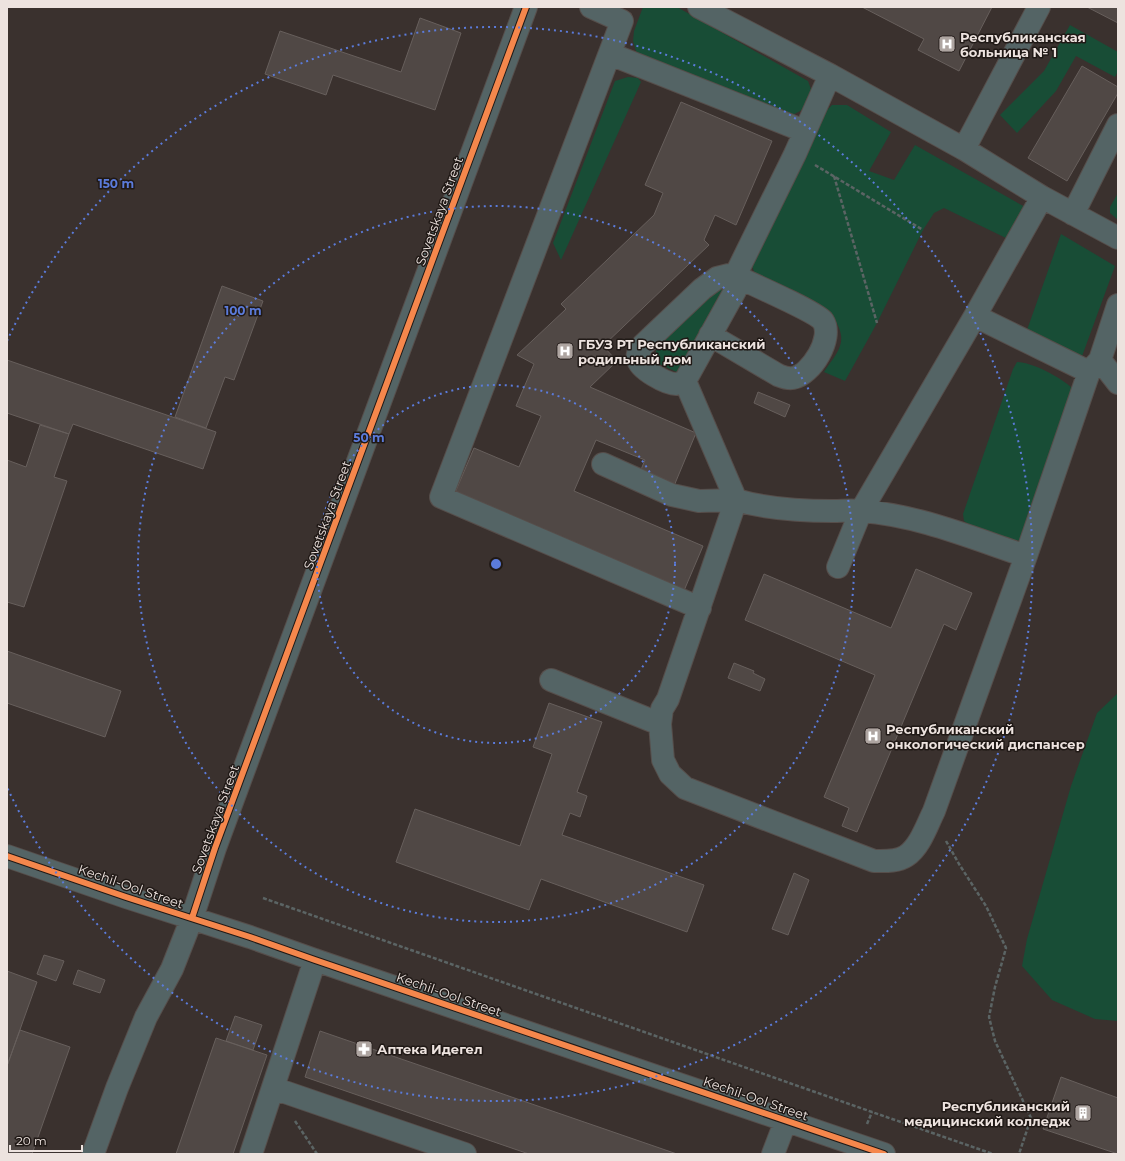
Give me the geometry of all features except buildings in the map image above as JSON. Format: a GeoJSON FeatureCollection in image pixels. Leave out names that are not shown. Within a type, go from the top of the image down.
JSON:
{"type":"FeatureCollection","features":[{"type":"Feature","properties":{"kind":"street","name":"Sovetskaya Street"},"geometry":{"type":"LineString","coordinates":[[93,1154],[117,1088],[146,1017],[172,969],[192,918],[215,848],[526,7]]}},
{"type":"Feature","properties":{"kind":"street"},"geometry":{"type":"LineString","coordinates":[[591,7],[625,14],[441,497],[700,608]]}},
{"type":"Feature","properties":{"kind":"street"},"geometry":{"type":"LineString","coordinates":[[700,7],[830,75],[964,149],[1042,197],[1118,238]]}},
{"type":"Feature","properties":{"kind":"street"},"geometry":{"type":"LineString","coordinates":[[964,149],[1039,7]]}},
{"type":"Feature","properties":{"kind":"street"},"geometry":{"type":"LineString","coordinates":[[610,54],[804,131]]}},
{"type":"Feature","properties":{"kind":"street"},"geometry":{"type":"LineString","coordinates":[[710,335],[778,375],[786,378],[794,378],[808,369],[822,347],[826,328],[822,321],[810,312],[735,276],[728,275],[717,278],[702,289],[643,345],[638,352],[638,359],[641,366],[647,371],[670,383],[677,384],[685,380],[710,335],[735,291],[735,276],[757,234],[795,154],[830,75]]}},
{"type":"Feature","properties":{"kind":"street"},"geometry":{"type":"LineString","coordinates":[[1073,214],[1118,125]]}},
{"type":"Feature","properties":{"kind":"street"},"geometry":{"type":"LineString","coordinates":[[838,567],[861,511],[975,316],[1042,197]]}},
{"type":"Feature","properties":{"kind":"street"},"geometry":{"type":"LineString","coordinates":[[685,380],[736,500],[668,699],[662,709],[660,724],[663,760],[670,774],[685,788],[874,861],[891,861],[905,856],[917,846],[934,811],[1094,366],[1118,306]]}},
{"type":"Feature","properties":{"kind":"street"},"geometry":{"type":"LineString","coordinates":[[975,316],[1094,366],[1118,383]]}},
{"type":"Feature","properties":{"kind":"street"},"geometry":{"type":"LineString","coordinates":[[603,464],[672,495],[699,501],[736,500],[753,504],[791,509],[861,511],[902,517],[949,530],[1026,556]]}},
{"type":"Feature","properties":{"kind":"street"},"geometry":{"type":"LineString","coordinates":[[551,680],[660,724]]}},
{"type":"Feature","properties":{"kind":"street","name":"Kechil-Ool Street"},"geometry":{"type":"LineString","coordinates":[[7,856],[250,937],[884,1154]]}},
{"type":"Feature","properties":{"kind":"street"},"geometry":{"type":"LineString","coordinates":[[251,1154],[315,960]]}},
{"type":"Feature","properties":{"kind":"street"},"geometry":{"type":"LineString","coordinates":[[273,1088],[465,1154]]}},
{"type":"Feature","properties":{"kind":"street"},"geometry":{"type":"LineString","coordinates":[[773,1154],[786,1120]]}},
{"type":"Feature","properties":{"kind":"path"},"geometry":{"type":"LineString","coordinates":[[808,161],[922,230]]}},
{"type":"Feature","properties":{"kind":"path"},"geometry":{"type":"LineString","coordinates":[[834,176],[877,323]]}},
{"type":"Feature","properties":{"kind":"path"},"geometry":{"type":"LineString","coordinates":[[934,811],[947,842],[959,864],[986,906],[1006,948],[994,988],[988,1017],[995,1041],[1031,1118],[1019,1154]]}},
{"type":"Feature","properties":{"kind":"path"},"geometry":{"type":"LineString","coordinates":[[263,898],[993,1154]]}},
{"type":"Feature","properties":{"kind":"path"},"geometry":{"type":"LineString","coordinates":[[866,1127],[872,1112]]}},
{"type":"Feature","properties":{"kind":"green space"},"geometry":{"type":"Polygon","coordinates":[[[643,7],[677,7],[808,81],[812,92],[806,105],[798,112],[788,116],[637,54],[633,41],[634,31],[643,7]]]}},
{"type":"Feature","properties":{"kind":"green space"},"geometry":{"type":"Polygon","coordinates":[[[1070,25],[1118,52],[1118,71],[1115,77],[1076,56],[1056,91],[1017,133],[1000,115],[1044,71],[1070,25]]]}},
{"type":"Feature","properties":{"kind":"green space"},"geometry":{"type":"Polygon","coordinates":[[[628,77],[638,78],[641,82],[561,260],[553,243],[615,81],[628,77]]]}},
{"type":"Feature","properties":{"kind":"green space"},"geometry":{"type":"Polygon","coordinates":[[[832,105],[847,105],[891,132],[869,171],[894,180],[915,145],[1025,207],[1008,239],[944,208],[934,213],[923,230],[877,323],[845,381],[824,372],[840,347],[841,335],[835,320],[756,276],[751,264],[822,115],[832,105]]]}},
{"type":"Feature","properties":{"kind":"green space"},"geometry":{"type":"Polygon","coordinates":[[[1118,193],[1118,220],[1110,213],[1110,207],[1118,193]]]}},
{"type":"Feature","properties":{"kind":"green space"},"geometry":{"type":"Polygon","coordinates":[[[1061,234],[1115,266],[1081,359],[1027,330],[1061,234]]]}},
{"type":"Feature","properties":{"kind":"green space"},"geometry":{"type":"Polygon","coordinates":[[[723,288],[725,292],[681,374],[657,363],[656,351],[661,343],[715,292],[723,288]]]}},
{"type":"Feature","properties":{"kind":"green space"},"geometry":{"type":"Polygon","coordinates":[[[1017,362],[1031,365],[1046,371],[1072,388],[1021,541],[971,526],[964,521],[963,514],[1013,369],[1017,362]]]}},
{"type":"Feature","properties":{"kind":"green space"},"geometry":{"type":"Polygon","coordinates":[[[1118,693],[1118,1021],[1095,1019],[1052,1000],[1022,966],[1027,939],[1071,786],[1097,713],[1118,693]]]}},
{"type":"Feature","properties":{"kind":"cycle path"},"geometry":{"type":"LineString","coordinates":[[192,918],[215,848],[526,7]]}},
{"type":"Feature","properties":{"kind":"cycle path"},"geometry":{"type":"LineString","coordinates":[[7,856],[126,897],[250,937],[884,1154]]}},
{"type":"Feature","properties":{"kind":"place","name":"Республиканская больница № 1"},"geometry":{"type":"Point","coordinates":[947,44]}},
{"type":"Feature","properties":{"kind":"place","name":"ГБУЗ РТ Республиканский родильный дом"},"geometry":{"type":"Point","coordinates":[565,351]}},
{"type":"Feature","properties":{"kind":"place","name":"Республиканский онкологический диспансер"},"geometry":{"type":"Point","coordinates":[873,736]}},
{"type":"Feature","properties":{"kind":"place","name":"Аптека Идегел"},"geometry":{"type":"Point","coordinates":[364,1049]}},
{"type":"Feature","properties":{"kind":"place","name":"Республиканский медицинский колледж"},"geometry":{"type":"Point","coordinates":[1083,1113]}}]}
